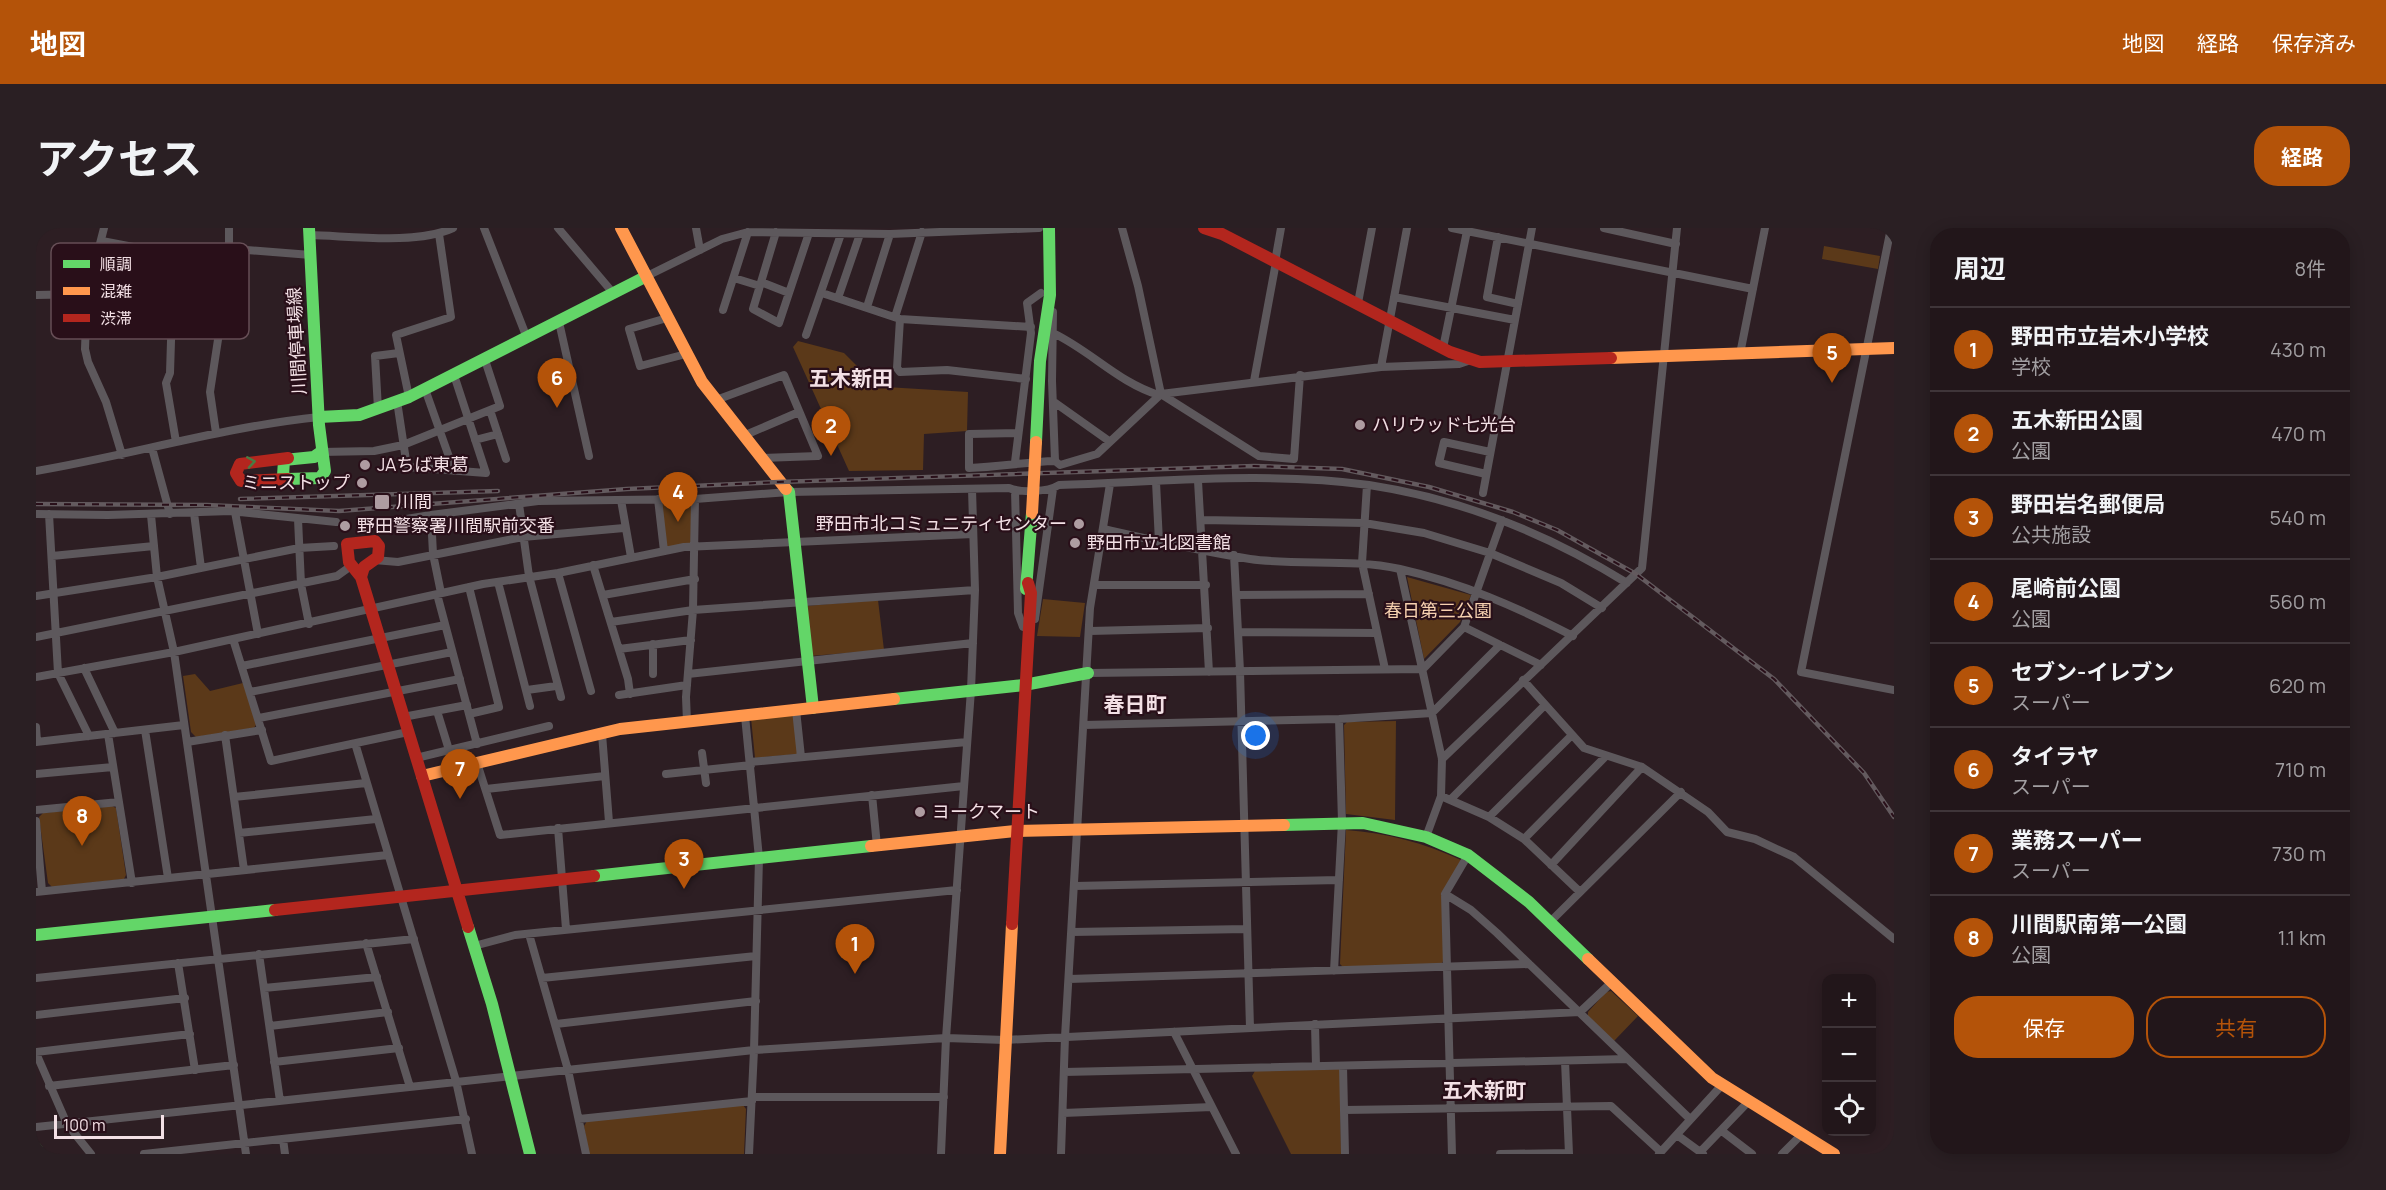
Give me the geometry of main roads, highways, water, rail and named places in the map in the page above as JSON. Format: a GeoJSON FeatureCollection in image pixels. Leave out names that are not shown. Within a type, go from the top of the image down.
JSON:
{"type":"FeatureCollection","features":[{"type":"Feature","properties":{"kind":"railway"},"geometry":{"type":"LineString","coordinates":[[36,504],[207,505],[339,511],[627,489],[779,482],[1254,466],[1342,469],[1429,487],[1513,512],[1557,530],[1636,574],[1774,679],[1864,773],[1894,817]]}},
{"type":"Feature","properties":{"kind":"railway"},"geometry":{"type":"LineString","coordinates":[[240,499],[498,491]]}},
{"type":"Feature","properties":{"kind":"place","name":"セブン-イレブン"},"geometry":{"type":"Point","coordinates":[1832,383]}},
{"type":"Feature","properties":{"kind":"place","name":"タイラヤ"},"geometry":{"type":"Point","coordinates":[557,408]}},
{"type":"Feature","properties":{"kind":"place","name":"ハリウッド七光台"},"geometry":{"type":"Point","coordinates":[1360,425]}},
{"type":"Feature","properties":{"kind":"place","name":"五木新田公園"},"geometry":{"type":"Point","coordinates":[831,456]}},
{"type":"Feature","properties":{"kind":"place","name":"JAちば東葛"},"geometry":{"type":"Point","coordinates":[365,465]}},
{"type":"Feature","properties":{"kind":"place","name":"ミニストップ"},"geometry":{"type":"Point","coordinates":[362,483]}},
{"type":"Feature","properties":{"kind":"place","name":"川間"},"geometry":{"type":"Point","coordinates":[382,502]}},
{"type":"Feature","properties":{"kind":"place","name":"尾崎前公園"},"geometry":{"type":"Point","coordinates":[678,522]}},
{"type":"Feature","properties":{"kind":"place","name":"野田市北コミュニティセンター"},"geometry":{"type":"Point","coordinates":[1079,524]}},
{"type":"Feature","properties":{"kind":"place","name":"野田警察署川間駅前交番"},"geometry":{"type":"Point","coordinates":[345,526]}},
{"type":"Feature","properties":{"kind":"place","name":"野田市立北図書館"},"geometry":{"type":"Point","coordinates":[1075,543]}},
{"type":"Feature","properties":{"kind":"place","name":"業務スーパー"},"geometry":{"type":"Point","coordinates":[460,799]}},
{"type":"Feature","properties":{"kind":"place","name":"ヨークマート"},"geometry":{"type":"Point","coordinates":[920,812]}},
{"type":"Feature","properties":{"kind":"place","name":"川間駅南第一公園"},"geometry":{"type":"Point","coordinates":[82,846]}},
{"type":"Feature","properties":{"kind":"place","name":"野田岩名郵便局"},"geometry":{"type":"Point","coordinates":[684,889]}},
{"type":"Feature","properties":{"kind":"place","name":"野田市立岩木小学校"},"geometry":{"type":"Point","coordinates":[855,974]}},
{"type":"Feature","properties":{"kind":"district","name":"五木新田"},"geometry":{"type":"Point","coordinates":[851,379]}},
{"type":"Feature","properties":{"kind":"district","name":"春日町"},"geometry":{"type":"Point","coordinates":[1135,705]}},
{"type":"Feature","properties":{"kind":"district","name":"五木新町"},"geometry":{"type":"Point","coordinates":[1484,1091]}},
{"type":"Feature","properties":{"kind":"park label","name":"春日第三公園"},"geometry":{"type":"Point","coordinates":[1438,611]}}]}
